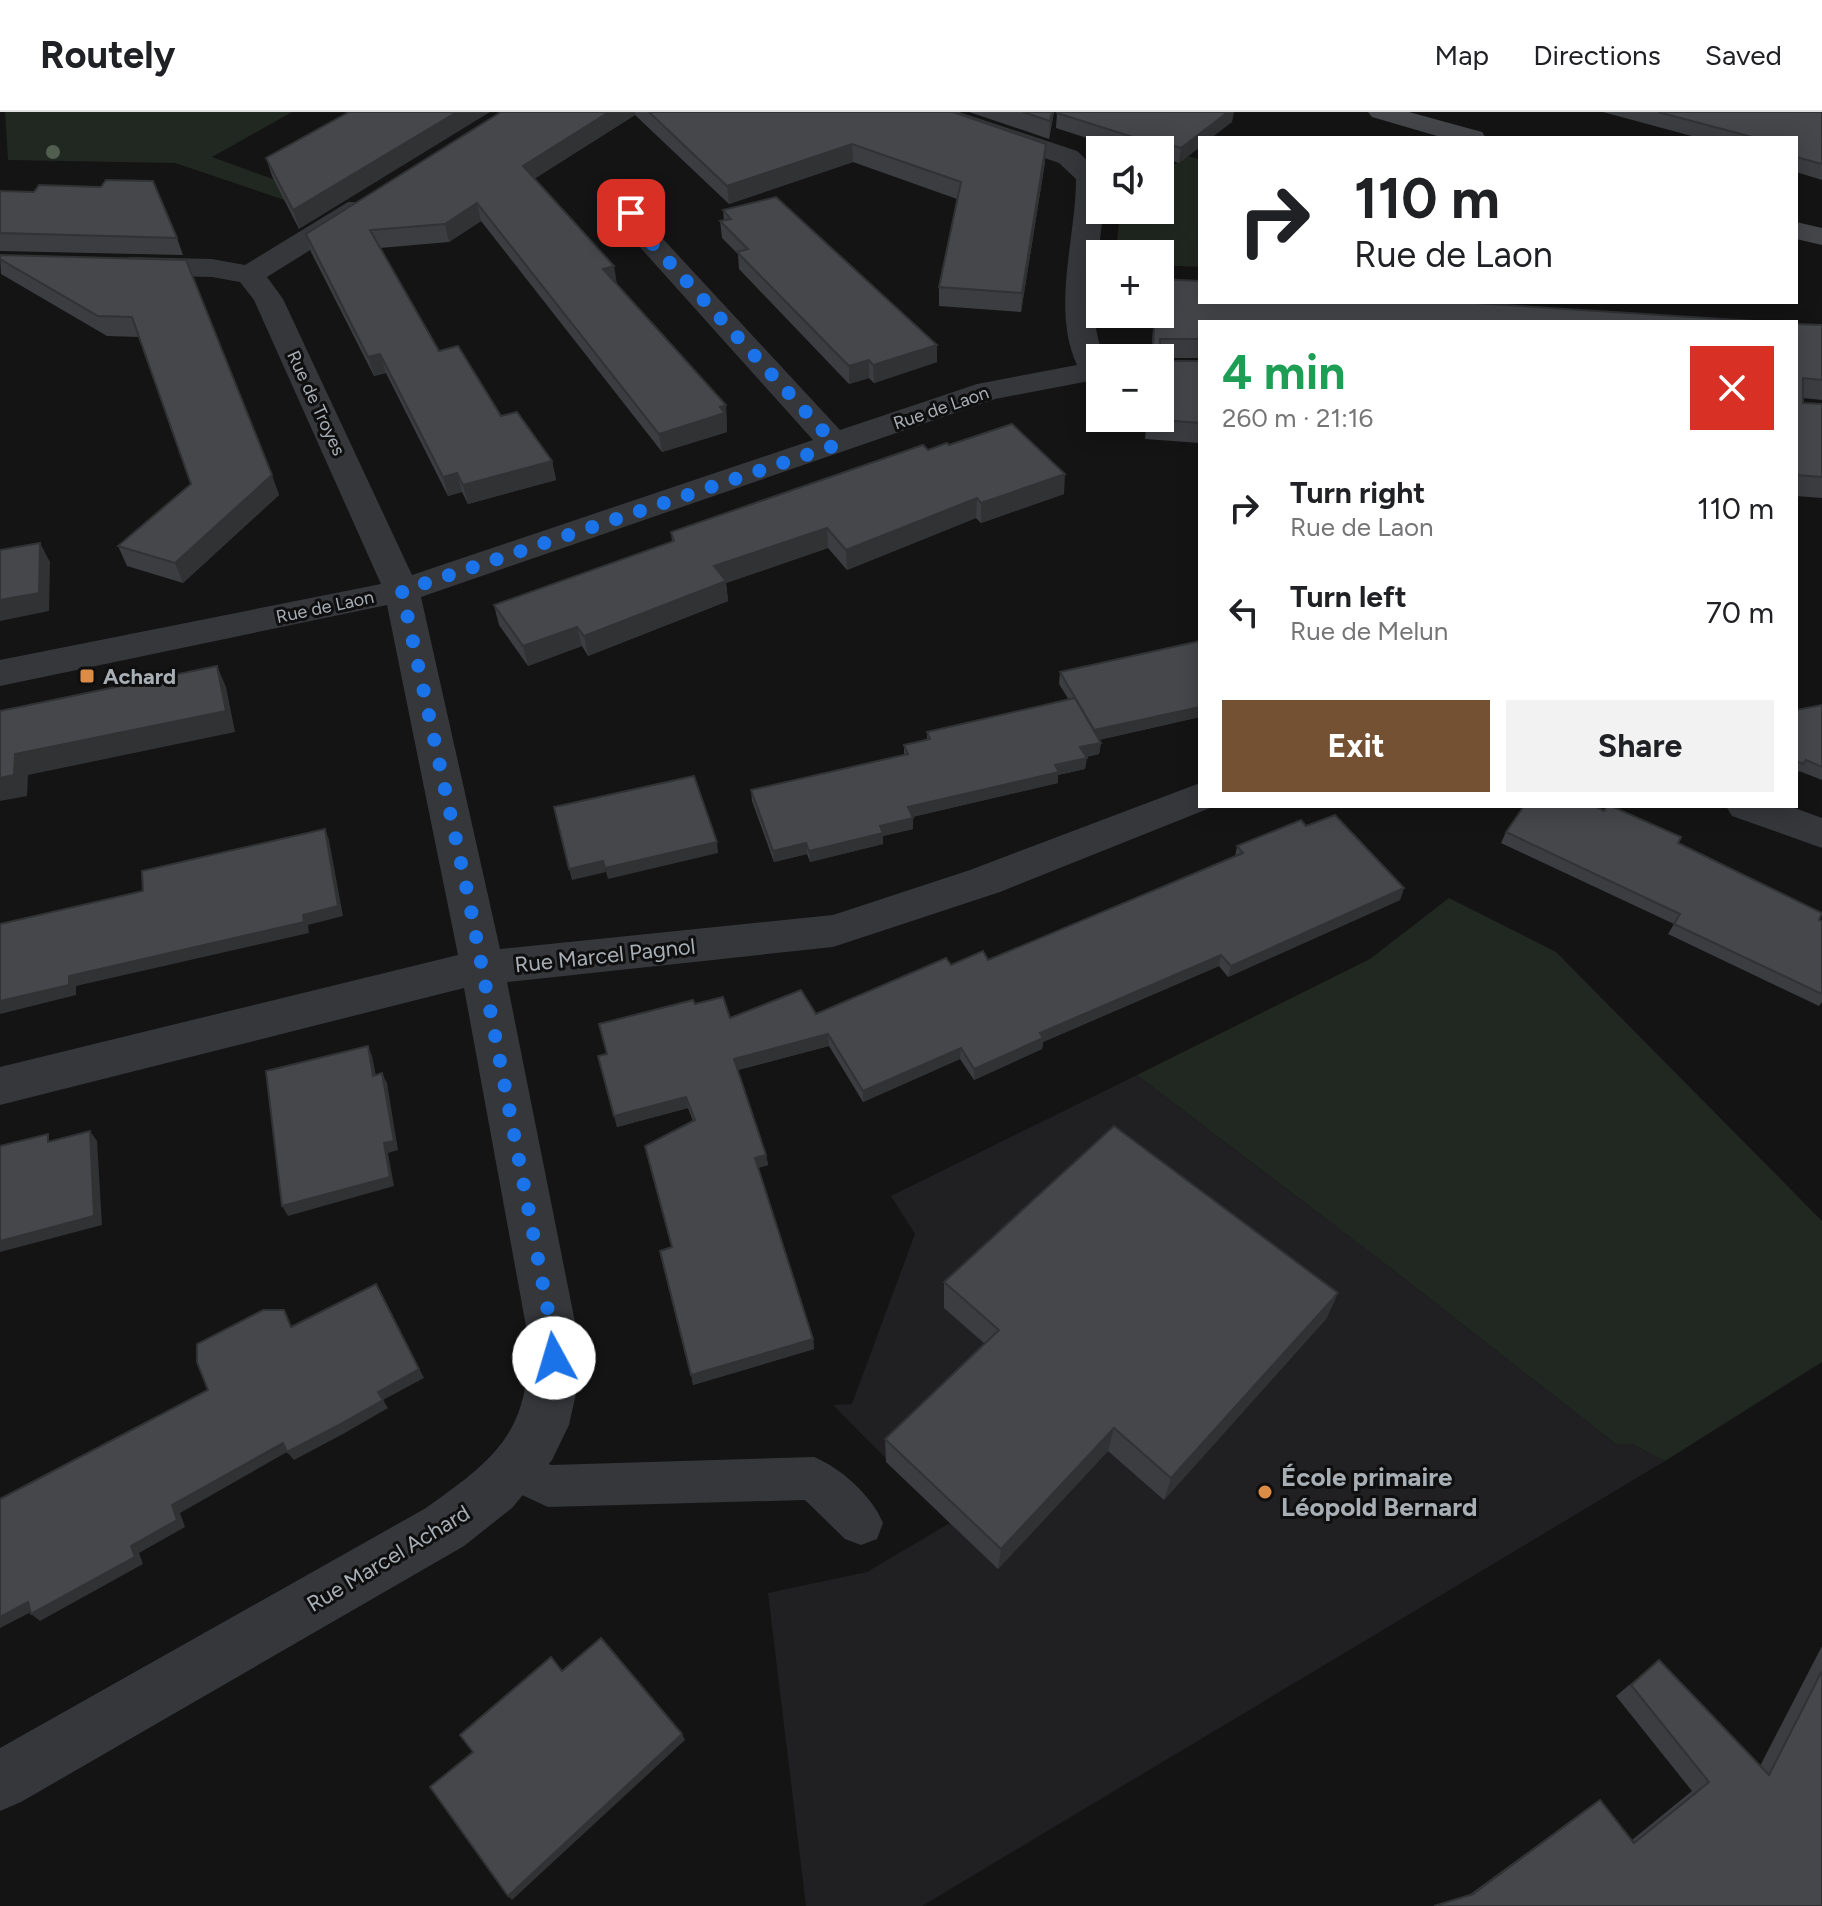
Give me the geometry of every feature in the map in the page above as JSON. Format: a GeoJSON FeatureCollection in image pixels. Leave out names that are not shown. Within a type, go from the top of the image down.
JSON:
{"type":"FeatureCollection","features":[{"type":"Feature","properties":{"kind":"main road"},"geometry":{"type":"LineString","coordinates":[[1381,112],[1466,136]]}},
{"type":"Feature","properties":{"kind":"main road"},"geometry":{"type":"LineString","coordinates":[[1798,231],[1822,237]]}},
{"type":"Feature","properties":{"kind":"street"},"geometry":{"type":"LineString","coordinates":[[933,112],[1068,157],[1090,177],[1081,328],[1086,357]]}},
{"type":"Feature","properties":{"kind":"street"},"geometry":{"type":"LineString","coordinates":[[639,193],[631,213],[639,229],[836,445]]}},
{"type":"Feature","properties":{"kind":"street"},"geometry":{"type":"LineString","coordinates":[[106,265],[212,268],[250,275],[379,196]]}},
{"type":"Feature","properties":{"kind":"street","name":"Rue de Troyes"},"geometry":{"type":"LineString","coordinates":[[250,275],[268,299],[406,607]]}},
{"type":"Feature","properties":{"kind":"street","name":"Rue de Laon"},"geometry":{"type":"LineString","coordinates":[[0,673],[406,607],[988,391],[1086,372]]}},
{"type":"Feature","properties":{"kind":"street","name":"Rue Marcel Achard"},"geometry":{"type":"LineString","coordinates":[[0,1781],[445,1527],[482,1501],[511,1468],[529,1447],[549,1408],[554,1379],[553,1337],[479,967],[469,900],[406,607]]}},
{"type":"Feature","properties":{"kind":"street","name":"Rue Marcel Pagnol"},"geometry":{"type":"LineString","coordinates":[[0,1086],[479,967],[538,964],[833,931],[985,881],[1198,798]]}},
{"type":"Feature","properties":{"kind":"street"},"geometry":{"type":"LineString","coordinates":[[1752,808],[1822,833]]}},
{"type":"Feature","properties":{"kind":"lane"},"geometry":{"type":"LineString","coordinates":[[511,1468],[548,1486],[604,1487],[814,1478],[861,1523]]}},
{"type":"Feature","properties":{"kind":"shaded area"},"geometry":{"type":"Polygon","coordinates":[[[5,112],[292,112],[212,157],[336,202],[320,212],[175,163],[8,160],[5,112]]]}},
{"type":"Feature","properties":{"kind":"shaded area"},"geometry":{"type":"Polygon","coordinates":[[[1188,156],[1198,159],[1198,267],[1174,266],[1174,240],[1117,240],[1119,224],[1174,224],[1174,164],[1188,156]]]}},
{"type":"Feature","properties":{"kind":"shaded area"},"geometry":{"type":"Polygon","coordinates":[[[1449,898],[1556,952],[1822,1221],[1822,1362],[1665,1461],[1632,1444],[1616,1444],[1137,1075],[1370,959],[1449,898]]]}},
{"type":"Feature","properties":{"kind":"shaded area","name":"École primaire Léopold Bernard"},"geometry":{"type":"Polygon","coordinates":[[[1137,1075],[1616,1444],[1632,1444],[1665,1461],[922,1906],[806,1906],[768,1593],[867,1572],[950,1523],[833,1405],[852,1404],[915,1234],[891,1196],[1137,1075]]]}},
{"type":"Feature","properties":{"kind":"building"},"geometry":{"type":"Polygon","coordinates":[[[349,112],[457,112],[293,210],[266,158],[349,112]]]}},
{"type":"Feature","properties":{"kind":"building"},"geometry":{"type":"Polygon","coordinates":[[[501,112],[609,112],[523,166],[614,266],[603,269],[726,405],[720,407],[725,413],[659,434],[477,203],[445,224],[370,230],[439,351],[458,346],[501,416],[517,412],[552,461],[463,485],[457,473],[443,477],[380,354],[368,357],[306,234],[501,112]]]}},
{"type":"Feature","properties":{"kind":"building"},"geometry":{"type":"Polygon","coordinates":[[[649,112],[953,112],[1046,144],[1022,293],[939,287],[961,182],[852,144],[727,186],[649,112]]]}},
{"type":"Feature","properties":{"kind":"building"},"geometry":{"type":"Polygon","coordinates":[[[1023,112],[1052,112],[1050,121],[1023,112]]]}},
{"type":"Feature","properties":{"kind":"building"},"geometry":{"type":"Polygon","coordinates":[[[1228,112],[1181,148],[1174,146],[1174,136],[1129,136],[1057,113],[1228,112]]]}},
{"type":"Feature","properties":{"kind":"building"},"geometry":{"type":"Polygon","coordinates":[[[1658,112],[1822,112],[1822,164],[1798,158],[1798,136],[1748,136],[1658,112]]]}},
{"type":"Feature","properties":{"kind":"building"},"geometry":{"type":"Polygon","coordinates":[[[106,180],[153,181],[177,238],[0,233],[0,191],[34,192],[39,185],[101,187],[106,180]]]}},
{"type":"Feature","properties":{"kind":"building"},"geometry":{"type":"Polygon","coordinates":[[[776,197],[937,345],[873,365],[869,360],[849,366],[737,252],[748,249],[720,221],[731,219],[723,210],[776,197]]]}},
{"type":"Feature","properties":{"kind":"building"},"geometry":{"type":"Polygon","coordinates":[[[0,255],[186,260],[272,475],[175,563],[118,546],[191,484],[132,317],[98,316],[0,259],[0,255]]]}},
{"type":"Feature","properties":{"kind":"building"},"geometry":{"type":"Polygon","coordinates":[[[1174,280],[1198,281],[1198,304],[1491,304],[1739,320],[1198,320],[1198,339],[1160,339],[1160,344],[1153,344],[1154,328],[1174,328],[1174,280]]]}},
{"type":"Feature","properties":{"kind":"building"},"geometry":{"type":"Polygon","coordinates":[[[1798,324],[1822,325],[1822,380],[1803,378],[1803,403],[1822,404],[1822,477],[1798,475],[1798,324]]]}},
{"type":"Feature","properties":{"kind":"building"},"geometry":{"type":"Polygon","coordinates":[[[1174,361],[1198,361],[1198,423],[1174,421],[1174,361]]]}},
{"type":"Feature","properties":{"kind":"building"},"geometry":{"type":"Polygon","coordinates":[[[1012,424],[1065,474],[981,503],[977,498],[846,550],[827,528],[714,566],[726,581],[584,636],[577,627],[523,646],[494,605],[674,541],[671,532],[923,445],[928,450],[1012,424]]]}},
{"type":"Feature","properties":{"kind":"building"},"geometry":{"type":"Polygon","coordinates":[[[40,543],[39,593],[0,600],[0,550],[40,543]]]}},
{"type":"Feature","properties":{"kind":"building"},"geometry":{"type":"Polygon","coordinates":[[[1198,641],[1198,707],[1094,730],[1060,672],[1198,641]]]}},
{"type":"Feature","properties":{"kind":"building"},"geometry":{"type":"Polygon","coordinates":[[[217,666],[226,711],[15,754],[14,775],[0,778],[0,711],[217,666]]]}},
{"type":"Feature","properties":{"kind":"building"},"geometry":{"type":"Polygon","coordinates":[[[1075,698],[1101,743],[1080,747],[1087,758],[1055,765],[1059,772],[908,807],[913,818],[880,826],[883,833],[809,851],[806,843],[773,851],[751,790],[908,754],[904,745],[930,739],[927,732],[1075,698]]]}},
{"type":"Feature","properties":{"kind":"building"},"geometry":{"type":"Polygon","coordinates":[[[1822,705],[1822,767],[1806,760],[1803,764],[1798,762],[1798,710],[1822,705]]]}},
{"type":"Feature","properties":{"kind":"building"},"geometry":{"type":"Polygon","coordinates":[[[694,776],[717,842],[605,868],[603,861],[569,869],[554,807],[694,776]]]}},
{"type":"Feature","properties":{"kind":"building"},"geometry":{"type":"Polygon","coordinates":[[[1523,808],[1598,808],[1604,811],[1606,808],[1616,808],[1681,837],[1678,843],[1822,913],[1819,920],[1822,921],[1822,994],[1674,924],[1680,914],[1506,832],[1523,808]]]}},
{"type":"Feature","properties":{"kind":"building"},"geometry":{"type":"Polygon","coordinates":[[[1335,815],[1404,888],[1231,966],[1221,955],[1040,1033],[1043,1038],[974,1069],[961,1048],[863,1091],[828,1034],[734,1059],[766,1155],[755,1158],[813,1339],[691,1375],[660,1251],[672,1247],[645,1146],[695,1120],[686,1097],[614,1116],[598,1056],[607,1054],[599,1024],[693,1000],[695,1004],[723,997],[730,1018],[801,990],[816,1014],[946,958],[951,965],[983,951],[988,960],[1243,853],[1237,846],[1301,820],[1306,826],[1335,815]]]}},
{"type":"Feature","properties":{"kind":"building"},"geometry":{"type":"Polygon","coordinates":[[[325,829],[338,906],[303,915],[304,922],[69,976],[69,985],[0,1001],[0,924],[143,891],[142,871],[325,829]]]}},
{"type":"Feature","properties":{"kind":"building"},"geometry":{"type":"Polygon","coordinates":[[[368,1046],[373,1076],[382,1073],[394,1141],[384,1143],[390,1177],[282,1206],[266,1071],[368,1046]]]}},
{"type":"Feature","properties":{"kind":"building"},"geometry":{"type":"Polygon","coordinates":[[[1114,1126],[1338,1293],[1171,1478],[1114,1428],[1001,1549],[885,1439],[999,1330],[944,1282],[1114,1126]]]}},
{"type":"Feature","properties":{"kind":"building"},"geometry":{"type":"Polygon","coordinates":[[[90,1131],[94,1216],[0,1241],[0,1146],[48,1134],[48,1142],[90,1131]]]}},
{"type":"Feature","properties":{"kind":"building"},"geometry":{"type":"Polygon","coordinates":[[[376,1284],[419,1369],[378,1392],[383,1400],[337,1426],[287,1452],[283,1443],[172,1505],[177,1520],[131,1546],[135,1557],[31,1614],[28,1602],[0,1617],[0,1499],[208,1390],[197,1362],[197,1344],[263,1310],[284,1310],[291,1327],[376,1284]]]}},
{"type":"Feature","properties":{"kind":"building"},"geometry":{"type":"Polygon","coordinates":[[[601,1638],[682,1734],[508,1896],[430,1787],[473,1752],[460,1735],[551,1657],[562,1671],[601,1638]]]}},
{"type":"Feature","properties":{"kind":"building"},"geometry":{"type":"Polygon","coordinates":[[[1659,1660],[1769,1775],[1822,1671],[1822,1905],[1434,1906],[1473,1894],[1600,1800],[1634,1843],[1709,1782],[1631,1685],[1659,1660]]]}},
{"type":"Feature","properties":{"kind":"place","name":"Achard"},"geometry":{"type":"Point","coordinates":[87,676]}},
{"type":"Feature","properties":{"kind":"place","name":"École primaire Léopold Bernard"},"geometry":{"type":"Point","coordinates":[1265,1492]}},
{"type":"Feature","properties":{"kind":"route"},"geometry":{"type":"LineString","coordinates":[[554,1358],[553,1337],[479,967],[469,900],[402,591],[836,445],[639,229],[631,213]]}}]}
